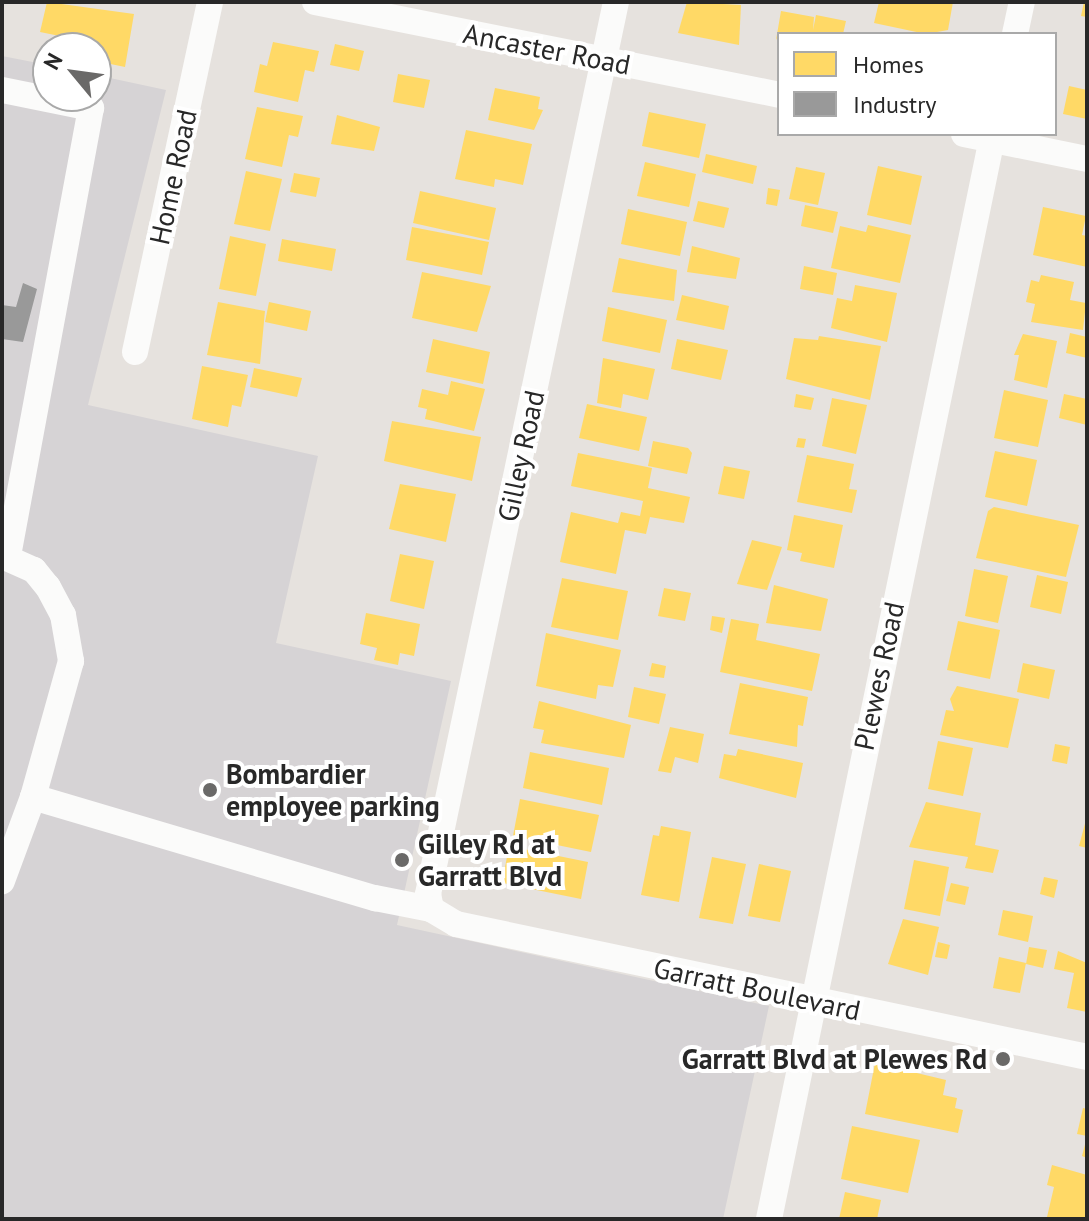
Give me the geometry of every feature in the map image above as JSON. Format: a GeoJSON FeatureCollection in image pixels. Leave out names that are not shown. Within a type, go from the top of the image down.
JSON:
{"type":"FeatureCollection","features":[{"type":"Feature","properties":{"kind":"street","name":"Home Road"},"geometry":{"type":"LineString","coordinates":[[135,352],[210,2]]}},
{"type":"Feature","properties":{"kind":"street","name":"Ancaster Road"},"geometry":{"type":"LineString","coordinates":[[315,2],[777,95]]}},
{"type":"Feature","properties":{"kind":"street","name":"Gilley Road"},"geometry":{"type":"LineString","coordinates":[[431,909],[428,894],[616,2]]}},
{"type":"Feature","properties":{"kind":"street"},"geometry":{"type":"LineString","coordinates":[[1015,32],[1022,2]]}},
{"type":"Feature","properties":{"kind":"street"},"geometry":{"type":"LineString","coordinates":[[2,90],[91,108],[5,557],[34,570],[48,587],[63,615],[71,661],[33,797],[2,881]]}},
{"type":"Feature","properties":{"kind":"street"},"geometry":{"type":"LineString","coordinates":[[992,137],[1087,159]]}},
{"type":"Feature","properties":{"kind":"street","name":"Plewes Road"},"geometry":{"type":"LineString","coordinates":[[769,1219],[992,137]]}},
{"type":"Feature","properties":{"kind":"street","name":"Garratt Boulevard"},"geometry":{"type":"LineString","coordinates":[[33,797],[362,894],[431,909],[456,924],[1087,1057]]}},
{"type":"Feature","properties":{"kind":"shaded area","name":"Bombardier employee parking"},"geometry":{"type":"Polygon","coordinates":[[[2,56],[32,62],[32,112],[112,112],[112,78],[166,90],[88,405],[318,456],[276,643],[451,681],[397,925],[769,1006],[723,1219],[2,1219],[2,56]]]}},
{"type":"Feature","properties":{"kind":"building: Homes"},"geometry":{"type":"Polygon","coordinates":[[[47,2],[134,14],[125,67],[112,64],[112,32],[40,32],[47,2]]]}},
{"type":"Feature","properties":{"kind":"building: Homes"},"geometry":{"type":"Polygon","coordinates":[[[687,2],[741,5],[739,45],[678,33],[687,2]]]}},
{"type":"Feature","properties":{"kind":"building: Homes"},"geometry":{"type":"Polygon","coordinates":[[[879,2],[953,2],[948,30],[917,32],[874,23],[879,2]]]}},
{"type":"Feature","properties":{"kind":"building: Homes"},"geometry":{"type":"Polygon","coordinates":[[[1084,2],[1087,2],[1087,17],[1081,16],[1084,2]]]}},
{"type":"Feature","properties":{"kind":"building: Homes"},"geometry":{"type":"Polygon","coordinates":[[[781,11],[814,17],[813,30],[816,15],[846,21],[843,32],[777,32],[781,11]]]}},
{"type":"Feature","properties":{"kind":"building: Homes"},"geometry":{"type":"Polygon","coordinates":[[[273,42],[319,51],[314,72],[305,70],[298,102],[254,92],[260,64],[267,66],[273,42]]]}},
{"type":"Feature","properties":{"kind":"building: Homes"},"geometry":{"type":"Polygon","coordinates":[[[335,44],[364,51],[359,71],[330,65],[335,44]]]}},
{"type":"Feature","properties":{"kind":"building: Homes"},"geometry":{"type":"Polygon","coordinates":[[[398,74],[430,80],[424,108],[393,102],[398,74]]]}},
{"type":"Feature","properties":{"kind":"building: Homes"},"geometry":{"type":"Polygon","coordinates":[[[1069,86],[1087,90],[1087,119],[1063,114],[1069,86]]]}},
{"type":"Feature","properties":{"kind":"building: Homes"},"geometry":{"type":"Polygon","coordinates":[[[495,88],[540,97],[538,109],[543,110],[534,130],[488,120],[495,88]]]}},
{"type":"Feature","properties":{"kind":"building: Homes"},"geometry":{"type":"Polygon","coordinates":[[[257,107],[303,116],[298,137],[289,135],[282,167],[245,159],[257,107]]]}},
{"type":"Feature","properties":{"kind":"building: Homes"},"geometry":{"type":"Polygon","coordinates":[[[649,112],[706,124],[699,158],[642,146],[649,112]]]}},
{"type":"Feature","properties":{"kind":"building: Homes"},"geometry":{"type":"Polygon","coordinates":[[[337,115],[380,127],[374,151],[331,144],[337,115]]]}},
{"type":"Feature","properties":{"kind":"building: Homes"},"geometry":{"type":"Polygon","coordinates":[[[466,130],[532,144],[523,185],[495,179],[494,187],[455,179],[466,130]]]}},
{"type":"Feature","properties":{"kind":"building: Homes"},"geometry":{"type":"Polygon","coordinates":[[[706,154],[757,166],[753,184],[702,172],[706,154]]]}},
{"type":"Feature","properties":{"kind":"building: Homes"},"geometry":{"type":"Polygon","coordinates":[[[645,162],[696,174],[689,207],[637,196],[645,162]]]}},
{"type":"Feature","properties":{"kind":"building: Homes"},"geometry":{"type":"Polygon","coordinates":[[[878,166],[922,176],[911,225],[867,215],[878,166]]]}},
{"type":"Feature","properties":{"kind":"building: Homes"},"geometry":{"type":"Polygon","coordinates":[[[796,167],[825,173],[818,205],[789,199],[796,167]]]}},
{"type":"Feature","properties":{"kind":"building: Homes"},"geometry":{"type":"Polygon","coordinates":[[[246,171],[282,179],[270,231],[234,224],[246,171]]]}},
{"type":"Feature","properties":{"kind":"building: Homes"},"geometry":{"type":"Polygon","coordinates":[[[294,173],[320,178],[316,197],[290,192],[294,173]]]}},
{"type":"Feature","properties":{"kind":"building: Homes"},"geometry":{"type":"Polygon","coordinates":[[[768,188],[780,190],[777,206],[766,204],[768,188]]]}},
{"type":"Feature","properties":{"kind":"building: Homes"},"geometry":{"type":"Polygon","coordinates":[[[420,191],[496,208],[489,240],[413,223],[420,191]]]}},
{"type":"Feature","properties":{"kind":"building: Homes"},"geometry":{"type":"Polygon","coordinates":[[[698,201],[729,208],[724,228],[693,221],[698,201]]]}},
{"type":"Feature","properties":{"kind":"building: Homes"},"geometry":{"type":"Polygon","coordinates":[[[805,205],[838,212],[833,233],[801,226],[805,205]]]}},
{"type":"Feature","properties":{"kind":"building: Homes"},"geometry":{"type":"Polygon","coordinates":[[[1043,207],[1086,216],[1082,235],[1087,236],[1087,267],[1033,255],[1043,207]]]}},
{"type":"Feature","properties":{"kind":"building: Homes"},"geometry":{"type":"Polygon","coordinates":[[[628,209],[687,222],[680,256],[621,244],[628,209]]]}},
{"type":"Feature","properties":{"kind":"building: Homes"},"geometry":{"type":"Polygon","coordinates":[[[868,225],[911,235],[900,283],[831,268],[840,226],[866,232],[868,225]]]}},
{"type":"Feature","properties":{"kind":"building: Homes"},"geometry":{"type":"Polygon","coordinates":[[[412,227],[489,242],[482,275],[406,260],[412,227]]]}},
{"type":"Feature","properties":{"kind":"building: Homes"},"geometry":{"type":"Polygon","coordinates":[[[230,236],[266,244],[256,296],[219,289],[230,236]]]}},
{"type":"Feature","properties":{"kind":"building: Homes"},"geometry":{"type":"Polygon","coordinates":[[[282,239],[336,249],[332,271],[278,261],[282,239]]]}},
{"type":"Feature","properties":{"kind":"building: Homes"},"geometry":{"type":"Polygon","coordinates":[[[692,246],[740,258],[736,279],[687,272],[692,246]]]}},
{"type":"Feature","properties":{"kind":"building: Homes"},"geometry":{"type":"Polygon","coordinates":[[[619,258],[677,270],[674,301],[612,292],[619,258]]]}},
{"type":"Feature","properties":{"kind":"building: Homes"},"geometry":{"type":"Polygon","coordinates":[[[804,266],[837,273],[833,295],[800,289],[804,266]]]}},
{"type":"Feature","properties":{"kind":"building: Homes"},"geometry":{"type":"Polygon","coordinates":[[[422,272],[491,286],[477,332],[412,318],[422,272]]]}},
{"type":"Feature","properties":{"kind":"building: Homes"},"geometry":{"type":"Polygon","coordinates":[[[1041,275],[1074,282],[1070,300],[1086,303],[1083,330],[1031,322],[1035,304],[1026,302],[1031,280],[1039,282],[1041,275]]]}},
{"type":"Feature","properties":{"kind":"building: Homes"},"geometry":{"type":"Polygon","coordinates":[[[855,285],[897,293],[887,342],[831,328],[837,298],[852,301],[855,285]]]}},
{"type":"Feature","properties":{"kind":"building: Homes"},"geometry":{"type":"Polygon","coordinates":[[[682,295],[729,306],[724,330],[676,320],[682,295]]]}},
{"type":"Feature","properties":{"kind":"building: Homes"},"geometry":{"type":"Polygon","coordinates":[[[218,302],[265,311],[260,364],[207,355],[218,302]]]}},
{"type":"Feature","properties":{"kind":"building: Homes"},"geometry":{"type":"Polygon","coordinates":[[[269,302],[311,311],[307,331],[265,322],[269,302]]]}},
{"type":"Feature","properties":{"kind":"building: Homes"},"geometry":{"type":"Polygon","coordinates":[[[608,307],[667,320],[660,353],[602,341],[608,307]]]}},
{"type":"Feature","properties":{"kind":"building: Homes"},"geometry":{"type":"Polygon","coordinates":[[[1070,333],[1087,337],[1087,358],[1066,353],[1070,333]]]}},
{"type":"Feature","properties":{"kind":"building: Homes"},"geometry":{"type":"Polygon","coordinates":[[[1023,334],[1057,341],[1047,388],[1014,380],[1019,355],[1014,355],[1023,334]]]}},
{"type":"Feature","properties":{"kind":"building: Homes"},"geometry":{"type":"Polygon","coordinates":[[[819,336],[881,346],[870,400],[786,379],[794,338],[818,340],[819,336]]]}},
{"type":"Feature","properties":{"kind":"building: Homes"},"geometry":{"type":"Polygon","coordinates":[[[433,339],[490,352],[483,384],[426,372],[433,339]]]}},
{"type":"Feature","properties":{"kind":"building: Homes"},"geometry":{"type":"Polygon","coordinates":[[[677,339],[728,350],[721,380],[671,369],[677,339]]]}},
{"type":"Feature","properties":{"kind":"building: Homes"},"geometry":{"type":"Polygon","coordinates":[[[603,358],[655,369],[648,400],[623,394],[621,408],[597,403],[603,358]]]}},
{"type":"Feature","properties":{"kind":"building: Homes"},"geometry":{"type":"Polygon","coordinates":[[[202,366],[248,375],[241,407],[232,405],[228,427],[192,419],[202,366]]]}},
{"type":"Feature","properties":{"kind":"building: Homes"},"geometry":{"type":"Polygon","coordinates":[[[254,368],[302,378],[297,397],[250,387],[254,368]]]}},
{"type":"Feature","properties":{"kind":"building: Homes"},"geometry":{"type":"Polygon","coordinates":[[[451,381],[485,389],[474,431],[425,419],[427,409],[418,407],[422,389],[448,395],[451,381]]]}},
{"type":"Feature","properties":{"kind":"building: Homes"},"geometry":{"type":"Polygon","coordinates":[[[1004,390],[1048,400],[1038,447],[994,438],[1004,390]]]}},
{"type":"Feature","properties":{"kind":"building: Homes"},"geometry":{"type":"Polygon","coordinates":[[[796,394],[814,398],[811,410],[794,407],[796,394]]]}},
{"type":"Feature","properties":{"kind":"building: Homes"},"geometry":{"type":"Polygon","coordinates":[[[1064,394],[1087,399],[1087,425],[1059,418],[1064,394]]]}},
{"type":"Feature","properties":{"kind":"building: Homes"},"geometry":{"type":"Polygon","coordinates":[[[832,398],[867,405],[856,454],[822,446],[832,398]]]}},
{"type":"Feature","properties":{"kind":"building: Homes"},"geometry":{"type":"Polygon","coordinates":[[[587,404],[647,417],[639,451],[579,438],[587,404]]]}},
{"type":"Feature","properties":{"kind":"building: Homes"},"geometry":{"type":"Polygon","coordinates":[[[392,421],[481,437],[472,481],[384,461],[392,421]]]}},
{"type":"Feature","properties":{"kind":"building: Homes"},"geometry":{"type":"Polygon","coordinates":[[[798,438],[806,439],[804,448],[796,447],[798,438]]]}},
{"type":"Feature","properties":{"kind":"building: Homes"},"geometry":{"type":"Polygon","coordinates":[[[653,441],[688,448],[692,453],[687,474],[648,466],[653,441]]]}},
{"type":"Feature","properties":{"kind":"building: Homes"},"geometry":{"type":"Polygon","coordinates":[[[995,451],[1037,460],[1027,506],[985,497],[995,451]]]}},
{"type":"Feature","properties":{"kind":"building: Homes"},"geometry":{"type":"Polygon","coordinates":[[[578,453],[652,468],[648,488],[690,497],[684,523],[650,517],[646,534],[625,530],[616,574],[560,562],[571,512],[618,523],[621,512],[640,516],[643,501],[571,486],[578,453]]]}},
{"type":"Feature","properties":{"kind":"building: Homes"},"geometry":{"type":"Polygon","coordinates":[[[807,455],[854,464],[849,489],[857,490],[852,513],[797,502],[807,455]]]}},
{"type":"Feature","properties":{"kind":"building: Homes"},"geometry":{"type":"Polygon","coordinates":[[[724,466],[750,471],[744,499],[718,494],[724,466]]]}},
{"type":"Feature","properties":{"kind":"building: Homes"},"geometry":{"type":"Polygon","coordinates":[[[400,484],[456,494],[446,542],[389,529],[400,484]]]}},
{"type":"Feature","properties":{"kind":"building: Homes"},"geometry":{"type":"Polygon","coordinates":[[[994,507],[1079,525],[1066,577],[976,558],[988,511],[994,507]]]}},
{"type":"Feature","properties":{"kind":"building: Homes"},"geometry":{"type":"Polygon","coordinates":[[[794,515],[843,525],[834,568],[800,561],[802,553],[787,550],[794,515]]]}},
{"type":"Feature","properties":{"kind":"building: Homes"},"geometry":{"type":"Polygon","coordinates":[[[752,540],[782,547],[767,590],[737,584],[752,540]]]}},
{"type":"Feature","properties":{"kind":"building: Homes"},"geometry":{"type":"Polygon","coordinates":[[[400,554],[434,561],[424,609],[390,601],[400,554]]]}},
{"type":"Feature","properties":{"kind":"building: Homes"},"geometry":{"type":"Polygon","coordinates":[[[974,569],[1008,576],[998,623],[965,616],[974,569]]]}},
{"type":"Feature","properties":{"kind":"building: Homes"},"geometry":{"type":"Polygon","coordinates":[[[1037,575],[1068,582],[1061,614],[1030,607],[1037,575]]]}},
{"type":"Feature","properties":{"kind":"building: Homes"},"geometry":{"type":"Polygon","coordinates":[[[562,578],[628,591],[618,640],[551,627],[562,578]]]}},
{"type":"Feature","properties":{"kind":"building: Homes"},"geometry":{"type":"Polygon","coordinates":[[[774,585],[828,599],[821,631],[766,623],[774,585]]]}},
{"type":"Feature","properties":{"kind":"building: Homes"},"geometry":{"type":"Polygon","coordinates":[[[664,588],[691,593],[685,621],[658,616],[664,588]]]}},
{"type":"Feature","properties":{"kind":"building: Homes"},"geometry":{"type":"Polygon","coordinates":[[[366,613],[420,624],[414,656],[400,653],[398,665],[374,660],[377,648],[360,644],[366,613]]]}},
{"type":"Feature","properties":{"kind":"building: Homes"},"geometry":{"type":"Polygon","coordinates":[[[712,616],[725,618],[722,633],[710,630],[712,616]]]}},
{"type":"Feature","properties":{"kind":"building: Homes"},"geometry":{"type":"Polygon","coordinates":[[[731,619],[759,624],[756,640],[820,654],[812,691],[720,672],[731,619]]]}},
{"type":"Feature","properties":{"kind":"building: Homes"},"geometry":{"type":"Polygon","coordinates":[[[958,621],[1000,630],[990,679],[947,670],[958,621]]]}},
{"type":"Feature","properties":{"kind":"building: Homes"},"geometry":{"type":"Polygon","coordinates":[[[546,633],[621,650],[613,687],[598,685],[596,699],[536,686],[546,633]]]}},
{"type":"Feature","properties":{"kind":"building: Homes"},"geometry":{"type":"Polygon","coordinates":[[[652,663],[666,666],[664,678],[649,676],[652,663]]]}},
{"type":"Feature","properties":{"kind":"building: Homes"},"geometry":{"type":"Polygon","coordinates":[[[1023,663],[1055,670],[1049,699],[1017,692],[1023,663]]]}},
{"type":"Feature","properties":{"kind":"building: Homes"},"geometry":{"type":"Polygon","coordinates":[[[740,683],[808,697],[803,726],[798,725],[797,747],[729,734],[740,683]]]}},
{"type":"Feature","properties":{"kind":"building: Homes"},"geometry":{"type":"Polygon","coordinates":[[[957,686],[1019,699],[1008,748],[940,735],[946,710],[954,711],[950,699],[957,686]]]}},
{"type":"Feature","properties":{"kind":"building: Homes"},"geometry":{"type":"Polygon","coordinates":[[[634,687],[666,694],[659,724],[628,717],[634,687]]]}},
{"type":"Feature","properties":{"kind":"building: Homes"},"geometry":{"type":"Polygon","coordinates":[[[539,701],[631,725],[624,758],[541,743],[544,730],[533,728],[539,701]]]}},
{"type":"Feature","properties":{"kind":"building: Homes"},"geometry":{"type":"Polygon","coordinates":[[[670,727],[704,734],[698,763],[675,757],[671,773],[658,771],[670,727]]]}},
{"type":"Feature","properties":{"kind":"building: Homes"},"geometry":{"type":"Polygon","coordinates":[[[938,741],[973,748],[963,796],[928,789],[938,741]]]}},
{"type":"Feature","properties":{"kind":"building: Homes"},"geometry":{"type":"Polygon","coordinates":[[[1055,744],[1070,747],[1067,764],[1052,761],[1055,744]]]}},
{"type":"Feature","properties":{"kind":"building: Homes"},"geometry":{"type":"Polygon","coordinates":[[[738,749],[803,763],[796,798],[719,778],[724,754],[736,756],[738,749]]]}},
{"type":"Feature","properties":{"kind":"building: Homes"},"geometry":{"type":"Polygon","coordinates":[[[530,752],[609,768],[602,805],[523,788],[530,752]]]}},
{"type":"Feature","properties":{"kind":"building: Homes"},"geometry":{"type":"Polygon","coordinates":[[[520,799],[599,815],[591,852],[513,836],[520,799]]]}},
{"type":"Feature","properties":{"kind":"building: Homes"},"geometry":{"type":"Polygon","coordinates":[[[926,802],[981,813],[975,845],[999,850],[993,873],[965,868],[968,857],[909,847],[926,802]]]}},
{"type":"Feature","properties":{"kind":"building: Homes"},"geometry":{"type":"Polygon","coordinates":[[[1087,816],[1087,848],[1079,846],[1087,816]]]}},
{"type":"Feature","properties":{"kind":"building: Homes"},"geometry":{"type":"Polygon","coordinates":[[[661,826],[691,832],[679,902],[641,895],[653,835],[659,836],[661,826]]]}},
{"type":"Feature","properties":{"kind":"building: Homes"},"geometry":{"type":"Polygon","coordinates":[[[509,846],[588,862],[581,899],[502,883],[509,846]]]}},
{"type":"Feature","properties":{"kind":"building: Homes"},"geometry":{"type":"Polygon","coordinates":[[[712,857],[746,864],[733,924],[699,918],[712,857]]]}},
{"type":"Feature","properties":{"kind":"building: Homes"},"geometry":{"type":"Polygon","coordinates":[[[914,860],[949,867],[940,916],[904,909],[914,860]]]}},
{"type":"Feature","properties":{"kind":"building: Homes"},"geometry":{"type":"Polygon","coordinates":[[[759,864],[791,871],[780,922],[748,916],[759,864]]]}},
{"type":"Feature","properties":{"kind":"building: Homes"},"geometry":{"type":"Polygon","coordinates":[[[1044,877],[1058,880],[1054,898],[1040,894],[1044,877]]]}},
{"type":"Feature","properties":{"kind":"building: Homes"},"geometry":{"type":"Polygon","coordinates":[[[951,883],[969,887],[965,905],[946,901],[951,883]]]}},
{"type":"Feature","properties":{"kind":"building: Homes"},"geometry":{"type":"Polygon","coordinates":[[[1003,910],[1033,916],[1028,942],[998,935],[1003,910]]]}},
{"type":"Feature","properties":{"kind":"building: Homes"},"geometry":{"type":"Polygon","coordinates":[[[903,919],[939,927],[928,975],[888,964],[903,919]]]}},
{"type":"Feature","properties":{"kind":"building: Homes"},"geometry":{"type":"Polygon","coordinates":[[[938,942],[950,945],[947,959],[935,957],[938,942]]]}},
{"type":"Feature","properties":{"kind":"building: Homes"},"geometry":{"type":"Polygon","coordinates":[[[1029,947],[1047,950],[1043,968],[1026,964],[1029,947]]]}},
{"type":"Feature","properties":{"kind":"building: Homes"},"geometry":{"type":"Polygon","coordinates":[[[1058,951],[1087,963],[1087,1012],[1067,1008],[1074,973],[1054,969],[1058,951]]]}},
{"type":"Feature","properties":{"kind":"building: Homes"},"geometry":{"type":"Polygon","coordinates":[[[999,957],[1026,963],[1020,993],[993,988],[999,957]]]}},
{"type":"Feature","properties":{"kind":"building: Homes"},"geometry":{"type":"Polygon","coordinates":[[[875,1063],[946,1080],[943,1095],[957,1098],[955,1108],[963,1110],[958,1133],[865,1114],[875,1063]]]}},
{"type":"Feature","properties":{"kind":"building: Homes"},"geometry":{"type":"Polygon","coordinates":[[[1083,1108],[1087,1109],[1087,1136],[1077,1134],[1083,1108]]]}},
{"type":"Feature","properties":{"kind":"building: Homes"},"geometry":{"type":"Polygon","coordinates":[[[852,1126],[920,1140],[908,1193],[841,1179],[852,1126]]]}},
{"type":"Feature","properties":{"kind":"building: Homes"},"geometry":{"type":"Polygon","coordinates":[[[1087,1137],[1087,1158],[1082,1156],[1087,1137]]]}},
{"type":"Feature","properties":{"kind":"building: Homes"},"geometry":{"type":"Polygon","coordinates":[[[1052,1165],[1087,1175],[1087,1219],[1047,1217],[1054,1187],[1047,1185],[1052,1165]]]}},
{"type":"Feature","properties":{"kind":"building: Homes"},"geometry":{"type":"Polygon","coordinates":[[[845,1192],[881,1200],[877,1219],[839,1219],[845,1192]]]}},
{"type":"Feature","properties":{"kind":"building: Industry"},"geometry":{"type":"Polygon","coordinates":[[[23,283],[37,289],[23,342],[2,339],[2,305],[16,307],[23,283]]]}},
{"type":"Feature","properties":{"kind":"place","name":"Bombardier employee parking"},"geometry":{"type":"Point","coordinates":[210,790]}},
{"type":"Feature","properties":{"kind":"place","name":"Gilley Rd at Garratt Blvd"},"geometry":{"type":"Point","coordinates":[402,860]}},
{"type":"Feature","properties":{"kind":"place","name":"Garratt Blvd at Plewes Rd"},"geometry":{"type":"Point","coordinates":[1003,1059]}}]}
